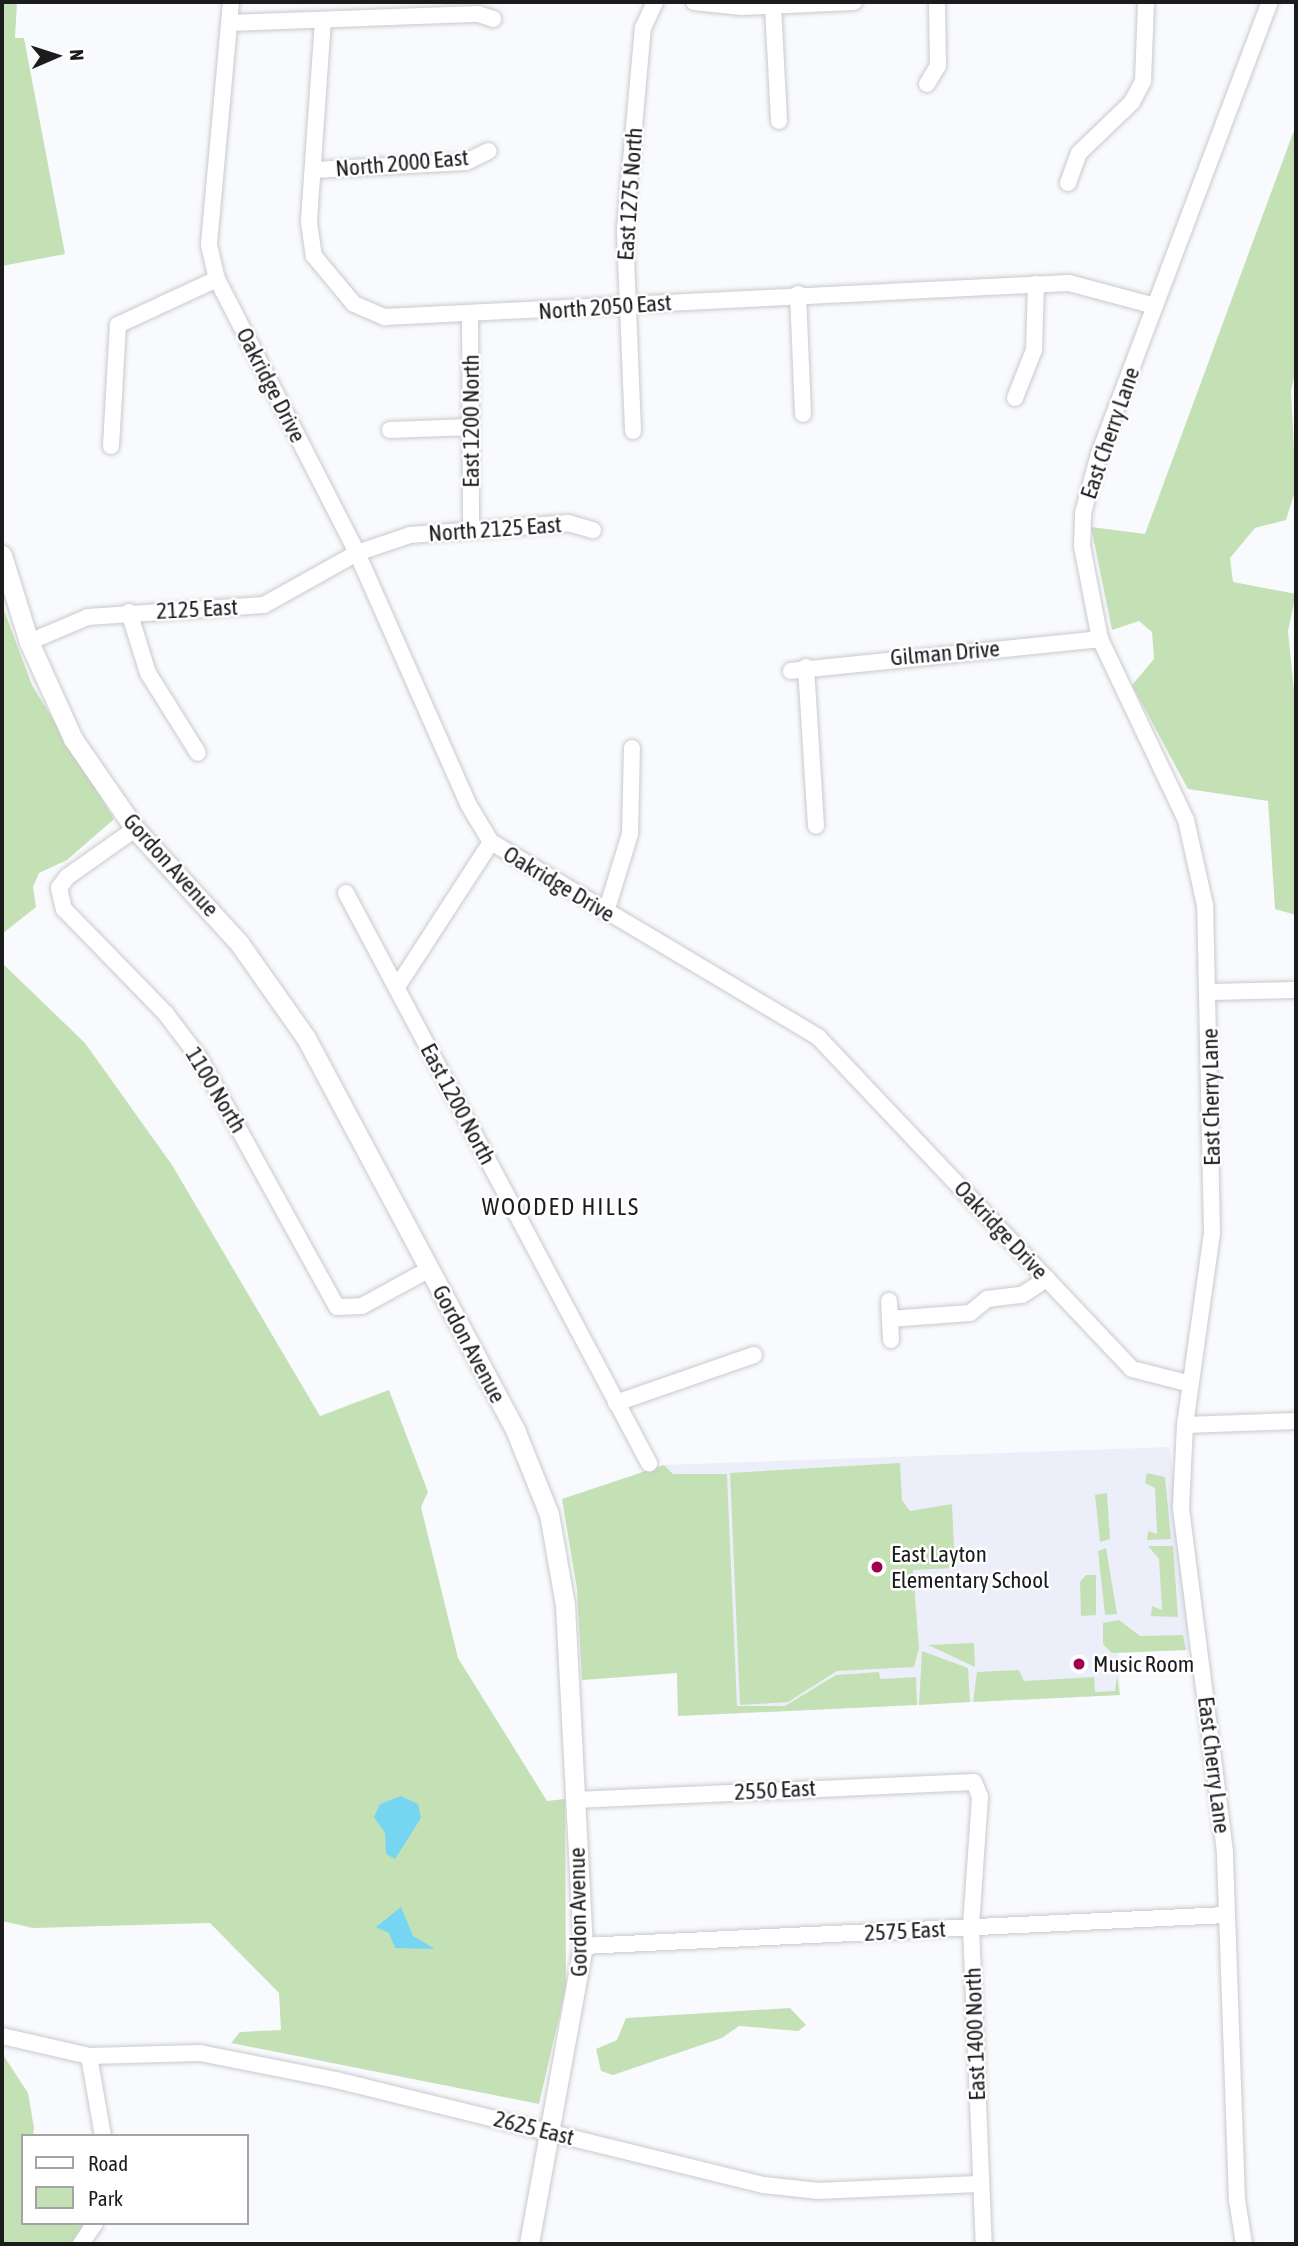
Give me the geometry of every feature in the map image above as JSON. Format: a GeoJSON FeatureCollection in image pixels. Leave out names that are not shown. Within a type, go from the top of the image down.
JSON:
{"type":"FeatureCollection","features":[{"type":"Feature","properties":{"kind":"main road","name":"Gordon Avenue"},"geometry":{"type":"LineString","coordinates":[[2,555],[29,642],[74,739],[135,829],[230,933],[285,1005],[516,1432],[549,1514],[565,1605],[583,1946],[579,1993],[548,2132],[529,2244]]}},
{"type":"Feature","properties":{"kind":"street","name":"Oakridge Drive"},"geometry":{"type":"LineString","coordinates":[[231,2],[209,246],[217,279],[357,554],[468,804],[491,842],[818,1037],[1132,1368],[1191,1384]]}},
{"type":"Feature","properties":{"kind":"street","name":"East 1275 North"},"geometry":{"type":"LineString","coordinates":[[633,431],[624,306],[643,28],[654,2]]}},
{"type":"Feature","properties":{"kind":"street"},"geometry":{"type":"LineString","coordinates":[[694,2],[773,6],[854,2]]}},
{"type":"Feature","properties":{"kind":"street"},"geometry":{"type":"LineString","coordinates":[[927,84],[938,66],[937,2]]}},
{"type":"Feature","properties":{"kind":"street"},"geometry":{"type":"LineString","coordinates":[[1068,183],[1079,153],[1132,102],[1143,81],[1146,2]]}},
{"type":"Feature","properties":{"kind":"street","name":"East Cherry Lane"},"geometry":{"type":"LineString","coordinates":[[1244,2244],[1237,2200],[1219,1783],[1181,1507],[1185,1425],[1212,1233],[1209,992],[1205,905],[1186,820],[1100,639],[1084,573],[1083,513],[1155,306],[1270,2]]}},
{"type":"Feature","properties":{"kind":"street"},"geometry":{"type":"LineString","coordinates":[[773,6],[779,121]]}},
{"type":"Feature","properties":{"kind":"street"},"geometry":{"type":"LineString","coordinates":[[229,23],[478,13],[493,19]]}},
{"type":"Feature","properties":{"kind":"street","name":"North 2050 East"},"geometry":{"type":"LineString","coordinates":[[323,20],[313,170],[314,256],[330,282],[354,304],[385,317],[470,315],[798,294],[1036,284],[1091,286],[1155,306]]}},
{"type":"Feature","properties":{"kind":"street","name":"North 2000 East"},"geometry":{"type":"LineString","coordinates":[[313,170],[466,162],[489,151]]}},
{"type":"Feature","properties":{"kind":"street"},"geometry":{"type":"LineString","coordinates":[[111,446],[118,325],[217,279]]}},
{"type":"Feature","properties":{"kind":"street"},"geometry":{"type":"LineString","coordinates":[[1015,398],[1034,350],[1036,284]]}},
{"type":"Feature","properties":{"kind":"street"},"geometry":{"type":"LineString","coordinates":[[798,294],[803,414]]}},
{"type":"Feature","properties":{"kind":"street","name":"East 1200 North"},"geometry":{"type":"LineString","coordinates":[[470,315],[471,526]]}},
{"type":"Feature","properties":{"kind":"street"},"geometry":{"type":"LineString","coordinates":[[390,430],[470,427]]}},
{"type":"Feature","properties":{"kind":"street","name":"North 2125 East"},"geometry":{"type":"LineString","coordinates":[[357,554],[410,535],[471,526],[568,523],[593,530]]}},
{"type":"Feature","properties":{"kind":"street","name":"2125 East"},"geometry":{"type":"LineString","coordinates":[[29,642],[88,617],[129,612],[264,605],[357,554]]}},
{"type":"Feature","properties":{"kind":"street"},"geometry":{"type":"LineString","coordinates":[[129,612],[148,673],[198,753]]}},
{"type":"Feature","properties":{"kind":"street","name":"Gilman Drive"},"geometry":{"type":"LineString","coordinates":[[816,826],[798,669],[1100,639]]}},
{"type":"Feature","properties":{"kind":"street"},"geometry":{"type":"LineString","coordinates":[[606,912],[630,834],[632,748]]}},
{"type":"Feature","properties":{"kind":"street","name":"1100 North"},"geometry":{"type":"LineString","coordinates":[[135,829],[67,877],[59,899],[200,1059],[337,1307],[362,1306],[430,1269]]}},
{"type":"Feature","properties":{"kind":"street"},"geometry":{"type":"LineString","coordinates":[[397,987],[491,842]]}},
{"type":"Feature","properties":{"kind":"street","name":"East 1200 North"},"geometry":{"type":"LineString","coordinates":[[346,893],[649,1463]]}},
{"type":"Feature","properties":{"kind":"street"},"geometry":{"type":"LineString","coordinates":[[1209,992],[1296,990]]}},
{"type":"Feature","properties":{"kind":"street"},"geometry":{"type":"LineString","coordinates":[[890,1319],[970,1313],[987,1299],[1022,1295],[1048,1279]]}},
{"type":"Feature","properties":{"kind":"street"},"geometry":{"type":"LineString","coordinates":[[889,1300],[891,1340]]}},
{"type":"Feature","properties":{"kind":"street"},"geometry":{"type":"LineString","coordinates":[[615,1403],[754,1355]]}},
{"type":"Feature","properties":{"kind":"street"},"geometry":{"type":"LineString","coordinates":[[1185,1425],[1296,1421]]}},
{"type":"Feature","properties":{"kind":"street","name":"2550 East"},"geometry":{"type":"LineString","coordinates":[[575,1800],[974,1782]]}},
{"type":"Feature","properties":{"kind":"street","name":"East 1400 North"},"geometry":{"type":"LineString","coordinates":[[974,1782],[980,1797],[971,1927],[984,2244]]}},
{"type":"Feature","properties":{"kind":"street","name":"2575 East"},"geometry":{"type":"LineString","coordinates":[[583,1946],[1226,1915]]}},
{"type":"Feature","properties":{"kind":"street","name":"2625 East"},"geometry":{"type":"LineString","coordinates":[[2,2036],[89,2056],[200,2053],[548,2132],[764,2185],[819,2190],[981,2184]]}},
{"type":"Feature","properties":{"kind":"street"},"geometry":{"type":"LineString","coordinates":[[89,2056],[103,2134]]}},
{"type":"Feature","properties":{"kind":"street"},"geometry":{"type":"LineString","coordinates":[[81,2244],[94,2225]]}},
{"type":"Feature","properties":{"kind":"shaded area","name":"East Layton Elementary School"},"geometry":{"type":"Polygon","coordinates":[[[1170,1447],[1189,1650],[1119,1653],[1120,1695],[678,1716],[677,1673],[582,1680],[577,1589],[562,1499],[664,1465],[1170,1447]]]}},
{"type":"Feature","properties":{"kind":"green space"},"geometry":{"type":"Polygon","coordinates":[[[2,2],[17,2],[15,38],[24,38],[65,254],[2,266],[2,2]]]}},
{"type":"Feature","properties":{"kind":"green space"},"geometry":{"type":"Polygon","coordinates":[[[1296,125],[1296,368],[1291,391],[1296,488],[1286,520],[1255,528],[1230,558],[1233,582],[1296,594],[1288,631],[1296,711],[1296,915],[1275,909],[1268,801],[1188,789],[1132,685],[1154,659],[1152,632],[1139,621],[1112,630],[1091,527],[1145,534],[1296,125]]]}},
{"type":"Feature","properties":{"kind":"green space"},"geometry":{"type":"Polygon","coordinates":[[[2,605],[32,685],[114,819],[67,860],[39,873],[33,887],[36,907],[2,934],[2,605]]]}},
{"type":"Feature","properties":{"kind":"green space"},"geometry":{"type":"Polygon","coordinates":[[[2,963],[85,1043],[172,1165],[320,1416],[389,1390],[428,1492],[421,1507],[458,1658],[547,1801],[565,1799],[566,1987],[539,2104],[231,2043],[240,2032],[281,2030],[279,1993],[210,1923],[33,1928],[2,1921],[2,963]]]}},
{"type":"Feature","properties":{"kind":"green space"},"geometry":{"type":"Polygon","coordinates":[[[900,1463],[902,1500],[910,1511],[952,1504],[955,1568],[913,1570],[919,1648],[914,1667],[837,1671],[788,1702],[740,1705],[730,1473],[900,1463]]]}},
{"type":"Feature","properties":{"kind":"green space"},"geometry":{"type":"Polygon","coordinates":[[[664,1465],[673,1474],[727,1474],[737,1706],[785,1706],[836,1675],[879,1672],[880,1679],[916,1677],[917,1705],[678,1716],[677,1673],[582,1680],[577,1589],[562,1499],[664,1465]]]}},
{"type":"Feature","properties":{"kind":"green space"},"geometry":{"type":"Polygon","coordinates":[[[1147,1473],[1165,1477],[1171,1539],[1147,1540],[1148,1531],[1157,1534],[1155,1488],[1145,1483],[1147,1473]]]}},
{"type":"Feature","properties":{"kind":"green space"},"geometry":{"type":"Polygon","coordinates":[[[1107,1493],[1110,1539],[1100,1542],[1095,1495],[1107,1493]]]}},
{"type":"Feature","properties":{"kind":"green space"},"geometry":{"type":"Polygon","coordinates":[[[1148,1546],[1173,1546],[1178,1617],[1151,1616],[1152,1606],[1162,1610],[1159,1559],[1148,1546]]]}},
{"type":"Feature","properties":{"kind":"green space"},"geometry":{"type":"Polygon","coordinates":[[[1106,1548],[1117,1614],[1105,1615],[1098,1551],[1106,1548]]]}},
{"type":"Feature","properties":{"kind":"green space"},"geometry":{"type":"Polygon","coordinates":[[[1086,1575],[1096,1575],[1096,1615],[1081,1616],[1080,1582],[1086,1575]]]}},
{"type":"Feature","properties":{"kind":"green space"},"geometry":{"type":"Polygon","coordinates":[[[1119,1620],[1140,1636],[1183,1635],[1186,1650],[1112,1653],[1103,1644],[1103,1623],[1119,1620]]]}},
{"type":"Feature","properties":{"kind":"green space"},"geometry":{"type":"Polygon","coordinates":[[[973,1643],[975,1667],[928,1645],[973,1643]]]}},
{"type":"Feature","properties":{"kind":"green space"},"geometry":{"type":"Polygon","coordinates":[[[922,1651],[968,1668],[970,1702],[919,1705],[922,1651]]]}},
{"type":"Feature","properties":{"kind":"green space"},"geometry":{"type":"Polygon","coordinates":[[[1019,1670],[1024,1681],[1094,1677],[1095,1692],[1115,1691],[1117,1676],[1120,1695],[973,1702],[977,1672],[1019,1670]]]}},
{"type":"Feature","properties":{"kind":"green space"},"geometry":{"type":"Polygon","coordinates":[[[790,2008],[806,2025],[798,2031],[739,2026],[722,2038],[613,2075],[601,2071],[596,2049],[617,2040],[626,2018],[790,2008]]]}},
{"type":"Feature","properties":{"kind":"green space"},"geometry":{"type":"Polygon","coordinates":[[[2,2053],[28,2093],[34,2128],[33,2134],[21,2134],[21,2225],[83,2225],[71,2244],[2,2244],[2,2053]]]}},
{"type":"Feature","properties":{"kind":"water"},"geometry":{"type":"Polygon","coordinates":[[[401,1796],[418,1804],[421,1818],[395,1859],[386,1854],[385,1833],[374,1817],[380,1804],[401,1796]]]}},
{"type":"Feature","properties":{"kind":"water"},"geometry":{"type":"Polygon","coordinates":[[[401,1907],[413,1936],[435,1949],[395,1948],[389,1933],[376,1927],[401,1907]]]}},
{"type":"Feature","properties":{"kind":"place","name":"East Layton Elementary School"},"geometry":{"type":"Point","coordinates":[877,1567]}},
{"type":"Feature","properties":{"kind":"place","name":"Music Room"},"geometry":{"type":"Point","coordinates":[1079,1664]}},
{"type":"Feature","properties":{"kind":"district","name":"WOODED HILLS"},"geometry":{"type":"Point","coordinates":[561,1207]}}]}
